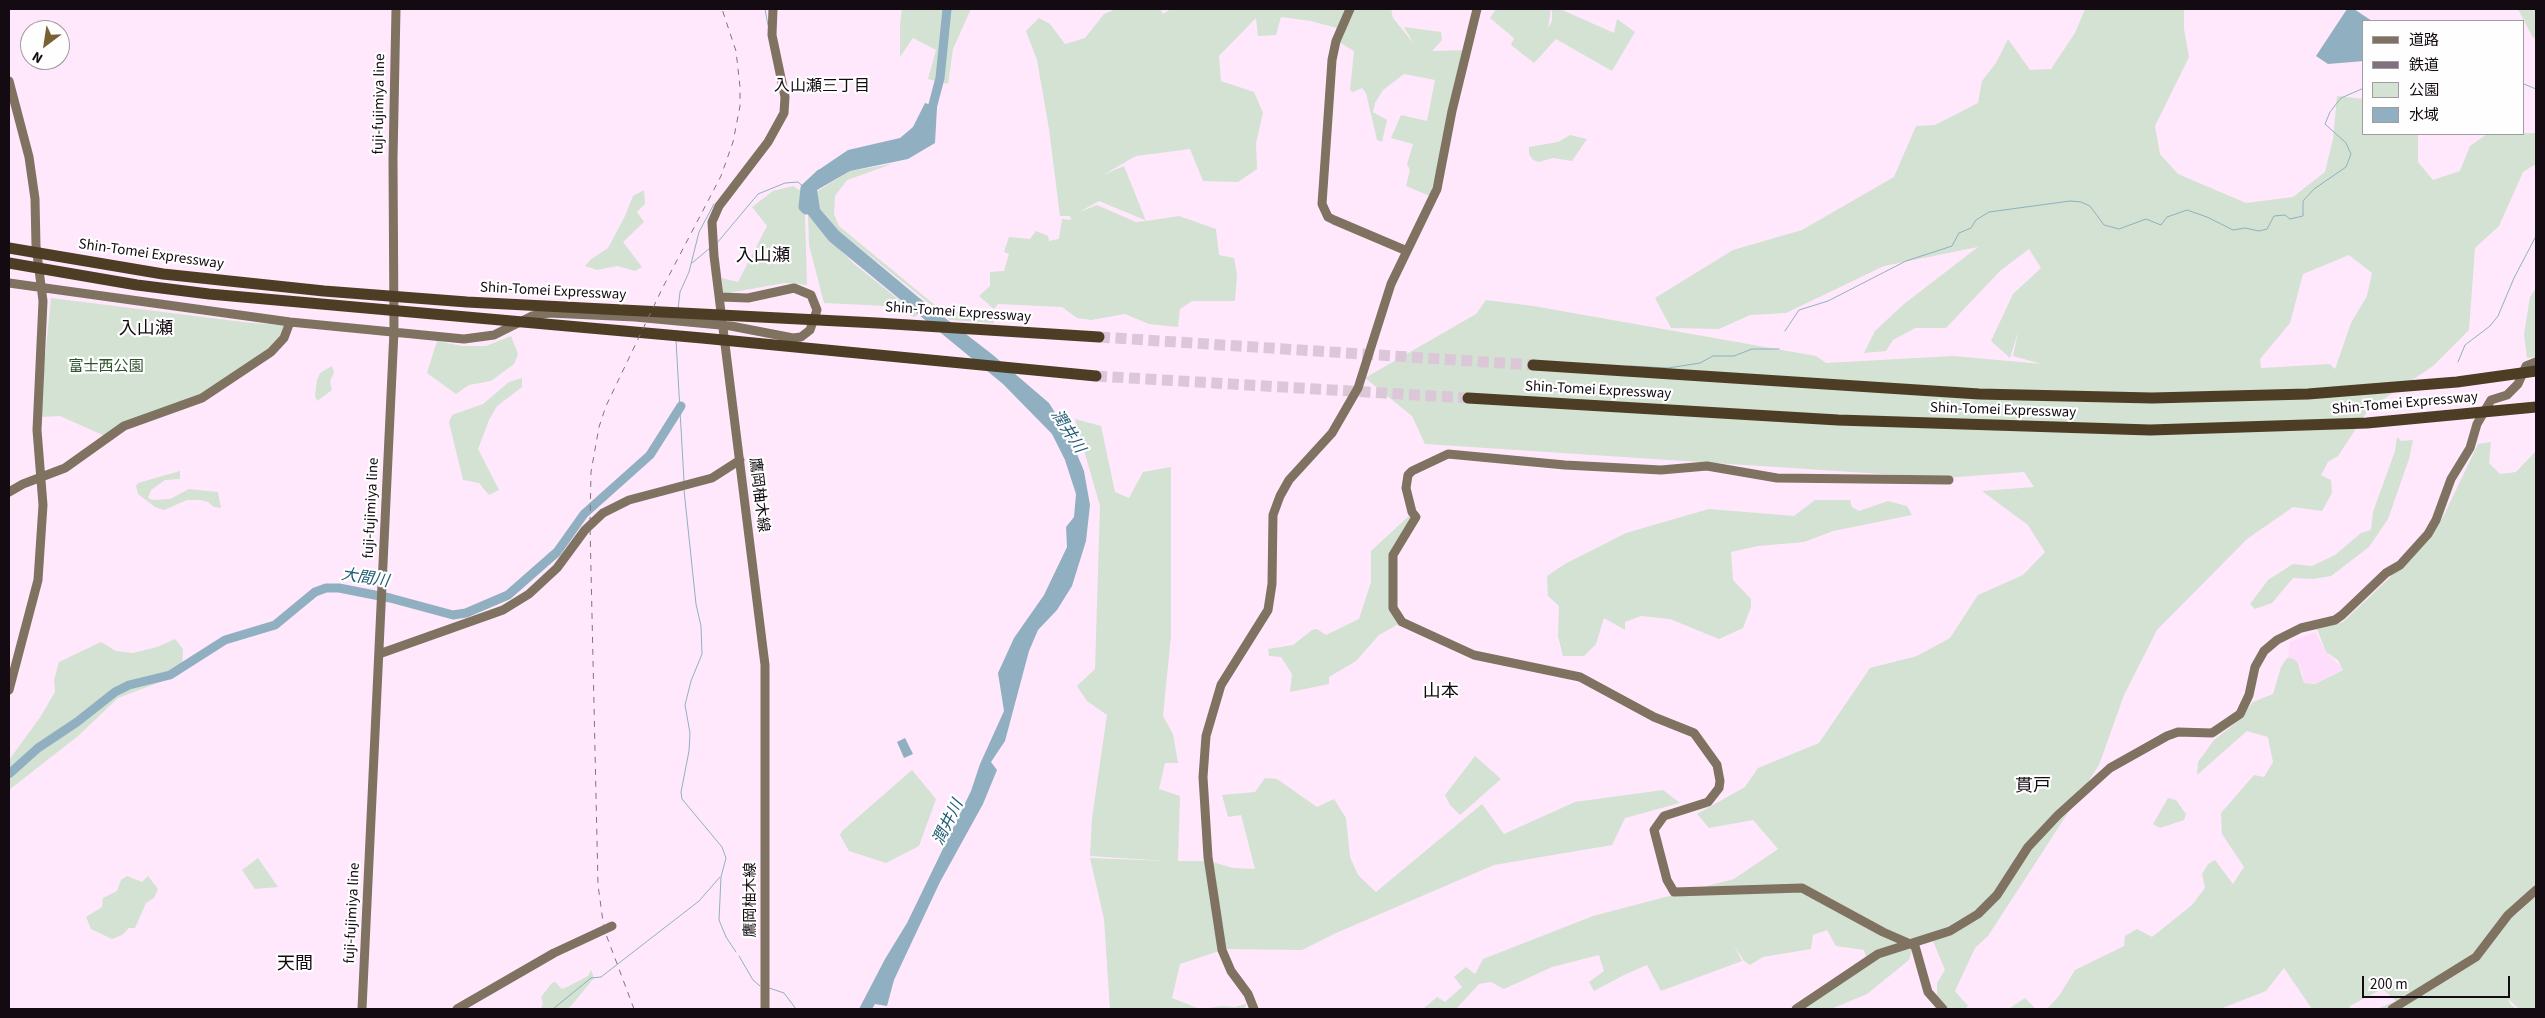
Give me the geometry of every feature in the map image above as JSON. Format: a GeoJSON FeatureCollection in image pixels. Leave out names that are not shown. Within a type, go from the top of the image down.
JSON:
{"type":"FeatureCollection","features":[{"type":"Feature","properties":{"kind":"highway","name":"Shin-Tomei Expressway"},"geometry":{"type":"LineString","coordinates":[[9,248],[162,274],[324,291],[476,302],[877,323],[1099,337]]}},
{"type":"Feature","properties":{"kind":"highway","name":"Shin-Tomei Expressway"},"geometry":{"type":"LineString","coordinates":[[9,262],[137,285],[218,295],[628,331],[1096,376]]}},
{"type":"Feature","properties":{"kind":"highway","name":"Shin-Tomei Expressway"},"geometry":{"type":"LineString","coordinates":[[1533,365],[1877,388],[2066,397],[2235,397],[2365,390],[2536,372]]}},
{"type":"Feature","properties":{"kind":"highway","name":"Shin-Tomei Expressway"},"geometry":{"type":"LineString","coordinates":[[1468,398],[1828,419],[2064,429],[2232,429],[2367,423],[2534,407]]}},
{"type":"Feature","properties":{"kind":"street","name":"fuji-fujimiya line"},"geometry":{"type":"LineString","coordinates":[[362,1009],[394,330],[393,159],[396,9]]}},
{"type":"Feature","properties":{"kind":"street","name":"鷹岡柚木線"},"geometry":{"type":"LineString","coordinates":[[764,1009],[766,680],[712,235],[713,217],[731,189],[774,134],[784,113],[785,97],[772,35],[773,9]]}},
{"type":"Feature","properties":{"kind":"street"},"geometry":{"type":"LineString","coordinates":[[1350,9],[1336,41],[1332,60],[1322,204],[1328,217],[1407,250]]}},
{"type":"Feature","properties":{"kind":"street"},"geometry":{"type":"LineString","coordinates":[[1254,1009],[1248,994],[1231,970],[1222,950],[1208,857],[1203,777],[1206,736],[1222,685],[1268,610],[1272,584],[1272,526],[1280,496],[1289,480],[1332,433],[1358,388],[1391,284],[1437,189],[1452,111],[1477,9]]}},
{"type":"Feature","properties":{"kind":"street"},"geometry":{"type":"LineString","coordinates":[[9,81],[33,182],[41,289],[42,336],[37,430],[43,505],[38,580],[9,690]]}},
{"type":"Feature","properties":{"kind":"street"},"geometry":{"type":"LineString","coordinates":[[9,283],[41,289],[290,322],[394,330],[464,339],[494,335],[532,316],[549,313],[635,317],[731,326],[793,338],[801,336],[813,325],[817,310],[811,295],[794,288],[748,298],[720,297]]}},
{"type":"Feature","properties":{"kind":"street"},"geometry":{"type":"LineString","coordinates":[[9,492],[23,484],[65,468],[124,426],[171,408],[193,403],[209,394],[271,352],[284,338],[290,322]]}},
{"type":"Feature","properties":{"kind":"street"},"geometry":{"type":"LineString","coordinates":[[1796,1009],[1878,954],[1950,931],[1978,914],[1998,894],[2028,846],[2058,815],[2110,768],[2167,736],[2178,732],[2212,733],[2240,714],[2249,695],[2255,667],[2264,651],[2277,640],[2301,628],[2335,620],[2386,573],[2400,565],[2428,534],[2436,520],[2451,479],[2470,448],[2477,424],[2491,400],[2513,391],[2526,366],[2536,362]]}},
{"type":"Feature","properties":{"kind":"street"},"geometry":{"type":"LineString","coordinates":[[1944,1009],[1928,992],[1917,950],[1911,944],[1883,932],[1802,888],[1674,892],[1667,880],[1654,830],[1664,816],[1708,802],[1718,788],[1720,781],[1717,766],[1694,733],[1654,717],[1580,676],[1474,655],[1402,622],[1393,608],[1393,555],[1416,517],[1412,512],[1406,488],[1408,475],[1412,470],[1448,454],[1566,465],[1661,470],[1707,466],[1777,478],[1949,480]]}},
{"type":"Feature","properties":{"kind":"street"},"geometry":{"type":"LineString","coordinates":[[379,654],[504,610],[529,594],[557,568],[584,530],[603,513],[629,500],[712,478],[740,460]]}},
{"type":"Feature","properties":{"kind":"street"},"geometry":{"type":"LineString","coordinates":[[2392,1009],[2476,957],[2508,915],[2536,890]]}},
{"type":"Feature","properties":{"kind":"street"},"geometry":{"type":"LineString","coordinates":[[457,1009],[554,953],[612,926]]}},
{"type":"Feature","properties":{"kind":"shaded area"},"geometry":{"type":"Polygon","coordinates":[[[2315,632],[2326,652],[2343,669],[2316,683],[2304,683],[2299,663],[2294,659],[2288,658],[2290,642],[2315,632]]]}},
{"type":"Feature","properties":{"kind":"green space"},"geometry":{"type":"Polygon","coordinates":[[[902,9],[971,9],[953,49],[948,84],[928,79],[936,50],[913,38],[900,57],[902,9]]]}},
{"type":"Feature","properties":{"kind":"green space"},"geometry":{"type":"Polygon","coordinates":[[[1116,9],[1160,9],[1163,14],[1171,9],[1391,9],[1393,18],[1414,44],[1404,27],[1441,32],[1442,40],[1432,51],[1468,50],[1430,196],[1406,186],[1410,170],[1407,164],[1413,144],[1391,138],[1401,115],[1427,121],[1435,80],[1404,74],[1383,90],[1375,103],[1373,112],[1387,120],[1382,142],[1377,140],[1366,93],[1362,88],[1353,92],[1350,90],[1354,51],[1339,42],[1337,28],[1311,21],[1281,17],[1276,35],[1258,36],[1256,18],[1219,56],[1221,81],[1254,92],[1263,113],[1256,143],[1257,169],[1238,182],[1203,181],[1190,149],[1136,156],[1103,175],[1124,166],[1146,221],[1179,216],[1216,229],[1219,255],[1234,258],[1237,275],[1235,301],[1192,301],[1180,309],[1178,327],[1149,324],[1125,314],[1091,320],[1077,318],[1062,307],[998,304],[994,309],[979,296],[990,286],[990,272],[1004,271],[1009,254],[1004,252],[1009,237],[1030,239],[1036,231],[1048,236],[1049,241],[1059,239],[1062,219],[1071,220],[1070,216],[1060,216],[1049,129],[1037,60],[1026,31],[1039,18],[1050,24],[1065,44],[1085,38],[1104,14],[1116,9]],[[1099,201],[1079,212],[1097,205],[1136,222],[1145,220],[1099,201]]]}},
{"type":"Feature","properties":{"kind":"green space"},"geometry":{"type":"Polygon","coordinates":[[[1496,9],[1551,9],[1548,28],[1552,21],[1552,9],[1560,9],[1614,33],[1617,19],[1635,32],[1612,71],[1556,39],[1534,63],[1511,45],[1514,38],[1490,18],[1496,9]]]}},
{"type":"Feature","properties":{"kind":"green space"},"geometry":{"type":"Polygon","coordinates":[[[2085,9],[2184,9],[2184,29],[2189,57],[2155,126],[2160,154],[2178,174],[2246,203],[2293,197],[2325,172],[2333,139],[2337,96],[2362,99],[2362,135],[2418,135],[2418,162],[2433,180],[2460,171],[2470,146],[2486,135],[2525,135],[2525,133],[2536,133],[2536,164],[2523,172],[2499,226],[2475,248],[2469,330],[2433,366],[2369,409],[2338,456],[2328,462],[2321,475],[2331,480],[2332,493],[2322,511],[2293,507],[2247,539],[2157,630],[2124,695],[2099,765],[1988,936],[1975,948],[1955,991],[1968,1006],[1965,1009],[1949,1009],[1937,997],[1937,983],[1945,970],[1933,941],[1912,941],[1899,937],[1912,950],[1909,960],[1867,994],[1831,1009],[1796,1009],[1869,965],[1864,950],[1836,946],[1827,930],[1813,935],[1811,949],[1763,957],[1750,965],[1744,961],[1734,945],[1742,961],[1661,991],[1647,965],[1594,991],[1589,982],[1604,971],[1599,955],[1552,967],[1504,989],[1491,982],[1479,984],[1456,1009],[1423,1009],[1437,997],[1445,1002],[1462,987],[1454,977],[1466,967],[1475,974],[1483,959],[1593,916],[1734,879],[1778,849],[1753,820],[1709,828],[1697,814],[1745,787],[1758,768],[1819,743],[1870,668],[1917,656],[1950,638],[1978,595],[2023,575],[2045,552],[2028,525],[1982,491],[2034,487],[2024,472],[1944,478],[1425,444],[1412,416],[1365,378],[1476,314],[1486,300],[1533,306],[1816,356],[1826,363],[1953,356],[2042,364],[2013,356],[2018,332],[2010,358],[1991,341],[2013,294],[2041,268],[2029,249],[2000,271],[1946,328],[1915,328],[1893,340],[1886,351],[1864,353],[1875,331],[1904,304],[1978,247],[1884,266],[1786,313],[1750,315],[1719,329],[1671,328],[1655,298],[1733,250],[1802,230],[1894,177],[1916,126],[1935,125],[1978,103],[1982,81],[1996,63],[2008,39],[2030,70],[2051,69],[2075,33],[2085,9]],[[2349,255],[2303,274],[2290,323],[2260,359],[2261,368],[2330,364],[2335,369],[2351,323],[2367,296],[2372,273],[2349,255]]]}},
{"type":"Feature","properties":{"kind":"green space"},"geometry":{"type":"Polygon","coordinates":[[[2518,9],[2536,9],[2536,40],[2532,36],[2518,9]]]}},
{"type":"Feature","properties":{"kind":"green space"},"geometry":{"type":"Polygon","coordinates":[[[1570,135],[1587,139],[1572,161],[1553,158],[1539,162],[1533,160],[1529,154],[1529,147],[1558,142],[1570,135]]]}},
{"type":"Feature","properties":{"kind":"green space"},"geometry":{"type":"Polygon","coordinates":[[[892,164],[847,180],[835,196],[834,214],[839,226],[942,311],[992,315],[994,323],[950,320],[839,231],[820,209],[816,192],[850,171],[892,164]]]}},
{"type":"Feature","properties":{"kind":"green space"},"geometry":{"type":"Polygon","coordinates":[[[793,186],[801,191],[799,206],[805,215],[807,285],[784,283],[723,294],[722,278],[738,282],[767,226],[752,207],[773,191],[793,186]]]}},
{"type":"Feature","properties":{"kind":"green space"},"geometry":{"type":"Polygon","coordinates":[[[644,190],[645,204],[637,212],[644,222],[623,242],[642,267],[635,271],[617,266],[597,270],[585,266],[590,260],[608,248],[633,196],[644,190]]]}},
{"type":"Feature","properties":{"kind":"green space"},"geometry":{"type":"Polygon","coordinates":[[[808,215],[853,263],[918,315],[914,317],[888,306],[824,303],[809,245],[808,215]]]}},
{"type":"Feature","properties":{"kind":"green space"},"geometry":{"type":"Polygon","coordinates":[[[2536,288],[2536,357],[2527,358],[2524,334],[2530,297],[2536,288]]]}},
{"type":"Feature","properties":{"kind":"green space","name":"富士西公園"},"geometry":{"type":"Polygon","coordinates":[[[51,298],[251,323],[287,325],[279,341],[198,397],[105,436],[60,416],[39,417],[51,298]]]}},
{"type":"Feature","properties":{"kind":"green space"},"geometry":{"type":"Polygon","coordinates":[[[511,336],[518,354],[514,364],[491,381],[469,385],[456,394],[427,373],[437,341],[462,346],[486,346],[511,336]]]}},
{"type":"Feature","properties":{"kind":"green space"},"geometry":{"type":"Polygon","coordinates":[[[332,366],[334,373],[330,381],[332,390],[317,401],[315,396],[320,373],[332,366]]]}},
{"type":"Feature","properties":{"kind":"green space"},"geometry":{"type":"Polygon","coordinates":[[[522,378],[522,387],[497,406],[489,420],[478,449],[499,490],[489,495],[479,483],[463,480],[449,422],[452,415],[483,404],[509,382],[522,378]]]}},
{"type":"Feature","properties":{"kind":"green space"},"geometry":{"type":"Polygon","coordinates":[[[1075,419],[1101,426],[1115,492],[1129,498],[1143,472],[1171,467],[1171,636],[1163,716],[1173,734],[1178,763],[1165,763],[1159,789],[1180,796],[1178,861],[1209,861],[1233,868],[1255,869],[1241,815],[1228,817],[1222,795],[1255,792],[1265,778],[1277,779],[1317,807],[1334,799],[1346,818],[1350,857],[1358,875],[1376,892],[1482,804],[1504,834],[1575,802],[1663,790],[1680,803],[1625,818],[1612,845],[1494,865],[1336,933],[1302,950],[1225,949],[1180,964],[1172,998],[1200,1009],[1110,1009],[1104,919],[1090,858],[1168,861],[1090,856],[1092,818],[1107,715],[1087,701],[1077,686],[1095,669],[1100,506],[1075,419]]]}},
{"type":"Feature","properties":{"kind":"green space"},"geometry":{"type":"Polygon","coordinates":[[[2397,437],[2401,441],[2413,440],[2409,459],[2388,519],[2369,547],[2331,576],[2313,579],[2293,578],[2272,603],[2255,609],[2250,604],[2268,580],[2293,564],[2312,566],[2335,555],[2361,533],[2371,530],[2373,512],[2395,451],[2397,437]]]}},
{"type":"Feature","properties":{"kind":"green space"},"geometry":{"type":"Polygon","coordinates":[[[2491,442],[2489,463],[2500,474],[2516,472],[2536,451],[2536,889],[2509,909],[2517,914],[2536,895],[2536,1009],[2519,1009],[2508,999],[2511,1005],[2517,1009],[2377,1009],[2396,1001],[2385,991],[2380,990],[2350,1006],[2348,1003],[2351,1009],[2312,1009],[2284,968],[2266,991],[2220,1009],[2047,1009],[2059,996],[2075,970],[2124,946],[2125,936],[2137,929],[2152,937],[2192,905],[2205,888],[2202,874],[2208,864],[2215,860],[2233,884],[2244,867],[2222,834],[2221,813],[2254,775],[2264,777],[2273,762],[2268,737],[2247,731],[2197,775],[2198,762],[2214,740],[2238,721],[2253,702],[2273,694],[2281,667],[2287,658],[2294,659],[2298,663],[2304,683],[2315,684],[2343,670],[2338,660],[2326,652],[2317,629],[2343,622],[2424,545],[2444,515],[2478,444],[2491,442]]]}},
{"type":"Feature","properties":{"kind":"green space"},"geometry":{"type":"Polygon","coordinates":[[[180,471],[180,479],[165,480],[151,490],[148,498],[153,500],[170,499],[189,489],[218,492],[221,508],[214,507],[208,502],[200,500],[187,500],[164,510],[155,507],[138,494],[136,486],[138,483],[180,471]]]}},
{"type":"Feature","properties":{"kind":"green space"},"geometry":{"type":"Polygon","coordinates":[[[1815,500],[1850,500],[1852,507],[1859,511],[1888,501],[1907,506],[1912,515],[1833,531],[1804,542],[1758,546],[1731,552],[1733,580],[1751,599],[1751,607],[1743,628],[1719,639],[1670,619],[1641,616],[1625,622],[1625,630],[1604,618],[1596,644],[1584,656],[1563,656],[1558,636],[1559,606],[1548,596],[1547,576],[1565,564],[1626,533],[1709,509],[1794,516],[1815,500]]]}},
{"type":"Feature","properties":{"kind":"green space"},"geometry":{"type":"Polygon","coordinates":[[[1411,514],[1414,520],[1393,555],[1393,608],[1402,622],[1379,635],[1356,661],[1329,677],[1329,684],[1290,692],[1292,674],[1281,657],[1269,656],[1268,649],[1293,645],[1312,630],[1317,629],[1326,635],[1359,619],[1371,582],[1371,551],[1411,514]]]}},
{"type":"Feature","properties":{"kind":"green space"},"geometry":{"type":"Polygon","coordinates":[[[175,639],[183,649],[182,667],[179,675],[118,698],[78,736],[9,790],[9,760],[41,716],[55,692],[54,680],[59,662],[101,642],[116,651],[133,653],[157,647],[175,639]]]}},
{"type":"Feature","properties":{"kind":"green space"},"geometry":{"type":"Polygon","coordinates":[[[1475,756],[1501,779],[1460,815],[1450,805],[1445,795],[1475,756]]]}},
{"type":"Feature","properties":{"kind":"green space"},"geometry":{"type":"Polygon","coordinates":[[[912,770],[936,799],[919,846],[886,863],[849,851],[840,835],[842,831],[912,770]]]}},
{"type":"Feature","properties":{"kind":"green space"},"geometry":{"type":"Polygon","coordinates":[[[2168,798],[2176,800],[2186,814],[2184,820],[2160,828],[2153,824],[2168,798]]]}},
{"type":"Feature","properties":{"kind":"green space"},"geometry":{"type":"Polygon","coordinates":[[[258,858],[278,887],[255,889],[242,870],[258,858]]]}},
{"type":"Feature","properties":{"kind":"green space"},"geometry":{"type":"Polygon","coordinates":[[[127,876],[142,882],[148,876],[158,889],[154,898],[146,903],[135,928],[129,928],[122,935],[112,939],[91,929],[86,917],[102,907],[103,898],[117,891],[121,880],[127,876]]]}},
{"type":"Feature","properties":{"kind":"green space"},"geometry":{"type":"Polygon","coordinates":[[[591,970],[594,978],[571,1006],[567,1009],[541,1009],[543,1003],[541,997],[552,983],[555,982],[562,989],[588,976],[591,970]]]}},
{"type":"Feature","properties":{"kind":"green space"},"geometry":{"type":"Polygon","coordinates":[[[2025,998],[2036,1009],[2010,1008],[2025,998]]]}},
{"type":"Feature","properties":{"kind":"green space"},"geometry":{"type":"Polygon","coordinates":[[[1246,1004],[1245,1009],[1200,1009],[1222,1006],[1235,1007],[1246,1004]]]}},
{"type":"Feature","properties":{"kind":"water"},"geometry":{"type":"Polygon","coordinates":[[[2347,9],[2354,9],[2370,20],[2362,20],[2362,61],[2328,64],[2316,56],[2347,9]]]}},
{"type":"Feature","properties":{"kind":"water"},"geometry":{"type":"Polygon","coordinates":[[[925,103],[937,107],[935,143],[908,159],[850,171],[817,190],[820,209],[839,231],[918,297],[993,355],[1049,403],[1069,435],[1084,471],[1090,505],[1086,541],[1072,586],[1057,610],[1038,630],[1029,651],[1005,741],[991,762],[997,770],[983,804],[940,882],[894,980],[887,1006],[875,1004],[872,1009],[859,1009],[885,959],[907,923],[971,791],[980,764],[1004,711],[998,673],[1014,638],[1044,595],[1067,547],[1066,527],[1074,517],[1076,494],[1065,460],[1052,434],[1003,384],[829,241],[801,206],[817,171],[848,150],[900,138],[913,127],[925,103]]]}},
{"type":"Feature","properties":{"kind":"water"},"geometry":{"type":"Polygon","coordinates":[[[905,738],[913,754],[904,758],[897,742],[905,738]]]}},
{"type":"Feature","properties":{"kind":"waterway"},"geometry":{"type":"LineString","coordinates":[[765,9],[768,25]]}},
{"type":"Feature","properties":{"kind":"waterway","name":"潤井川"},"geometry":{"type":"LineString","coordinates":[[930,116],[940,78],[947,9]]}},
{"type":"Feature","properties":{"kind":"waterway"},"geometry":{"type":"LineString","coordinates":[[2525,84],[2536,89]]}},
{"type":"Feature","properties":{"kind":"waterway"},"geometry":{"type":"LineString","coordinates":[[1785,331],[1799,310],[1828,301],[1906,261],[1952,246],[1959,233],[1971,228],[1976,220],[1989,212],[2070,201],[2081,202],[2090,206],[2104,225],[2119,229],[2146,219],[2161,225],[2167,217],[2187,210],[2207,217],[2233,230],[2245,228],[2259,231],[2267,229],[2274,216],[2285,215],[2290,219],[2303,216],[2303,201],[2314,189],[2346,167],[2351,154],[2346,143],[2325,124],[2330,112],[2341,98],[2362,89]]}},
{"type":"Feature","properties":{"kind":"waterway","name":"潤井川"},"geometry":{"type":"LineString","coordinates":[[806,210],[803,207],[805,188],[820,174]]}},
{"type":"Feature","properties":{"kind":"waterway"},"geometry":{"type":"LineString","coordinates":[[717,243],[758,194],[785,183],[798,182],[805,188]]}},
{"type":"Feature","properties":{"kind":"waterway"},"geometry":{"type":"LineString","coordinates":[[678,309],[680,292],[689,272],[699,232],[714,204]]}},
{"type":"Feature","properties":{"kind":"waterway"},"geometry":{"type":"LineString","coordinates":[[2458,362],[2465,345],[2490,326],[2498,316],[2514,278],[2536,236]]}},
{"type":"Feature","properties":{"kind":"waterway"},"geometry":{"type":"LineString","coordinates":[[692,263],[710,248]]}},
{"type":"Feature","properties":{"kind":"waterway","name":"大間川"},"geometry":{"type":"LineString","coordinates":[[676,340],[684,481]]}},
{"type":"Feature","properties":{"kind":"waterway"},"geometry":{"type":"LineString","coordinates":[[1630,366],[1668,368],[1700,363],[1713,356],[1734,356],[1752,349],[1779,349]]}},
{"type":"Feature","properties":{"kind":"waterway","name":"大間川"},"geometry":{"type":"LineString","coordinates":[[9,774],[38,748],[77,722],[115,692],[129,685],[170,675],[225,640],[275,625],[315,592],[326,588],[339,588],[390,598],[453,615],[466,613],[508,595],[557,552],[584,514],[650,455],[681,406]]}},
{"type":"Feature","properties":{"kind":"waterway"},"geometry":{"type":"LineString","coordinates":[[684,490],[696,604],[701,626],[702,654],[691,681],[685,705],[690,733],[689,751],[681,792],[682,799],[722,847],[726,858],[721,877],[719,920],[726,937],[736,952]]}},
{"type":"Feature","properties":{"kind":"waterway"},"geometry":{"type":"LineString","coordinates":[[553,1009],[591,978],[601,977],[699,901],[720,877]]}},
{"type":"Feature","properties":{"kind":"waterway"},"geometry":{"type":"LineString","coordinates":[[739,956],[753,980],[760,986]]}},
{"type":"Feature","properties":{"kind":"waterway"},"geometry":{"type":"LineString","coordinates":[[769,988],[784,993],[796,1009]]}},
{"type":"Feature","properties":{"kind":"tunnel"},"geometry":{"type":"LineString","coordinates":[[1099,337],[1533,365]]}},
{"type":"Feature","properties":{"kind":"tunnel"},"geometry":{"type":"LineString","coordinates":[[1096,376],[1468,398]]}},
{"type":"Feature","properties":{"kind":"railway"},"geometry":{"type":"LineString","coordinates":[[634,1009],[604,929],[598,885],[590,525],[591,472],[599,427],[606,406],[663,287],[721,176],[733,142],[740,106],[740,87],[736,51],[722,9]]}},
{"type":"Feature","properties":{"kind":"district","name":"入山瀬三丁目"},"geometry":{"type":"Point","coordinates":[822,87]}},
{"type":"Feature","properties":{"kind":"district","name":"入山瀬"},"geometry":{"type":"Point","coordinates":[763,257]}},
{"type":"Feature","properties":{"kind":"district","name":"入山瀬"},"geometry":{"type":"Point","coordinates":[146,330]}},
{"type":"Feature","properties":{"kind":"district","name":"山本"},"geometry":{"type":"Point","coordinates":[1441,693]}},
{"type":"Feature","properties":{"kind":"district","name":"貫戸"},"geometry":{"type":"Point","coordinates":[2033,787]}},
{"type":"Feature","properties":{"kind":"district","name":"天間"},"geometry":{"type":"Point","coordinates":[295,965]}}]}
